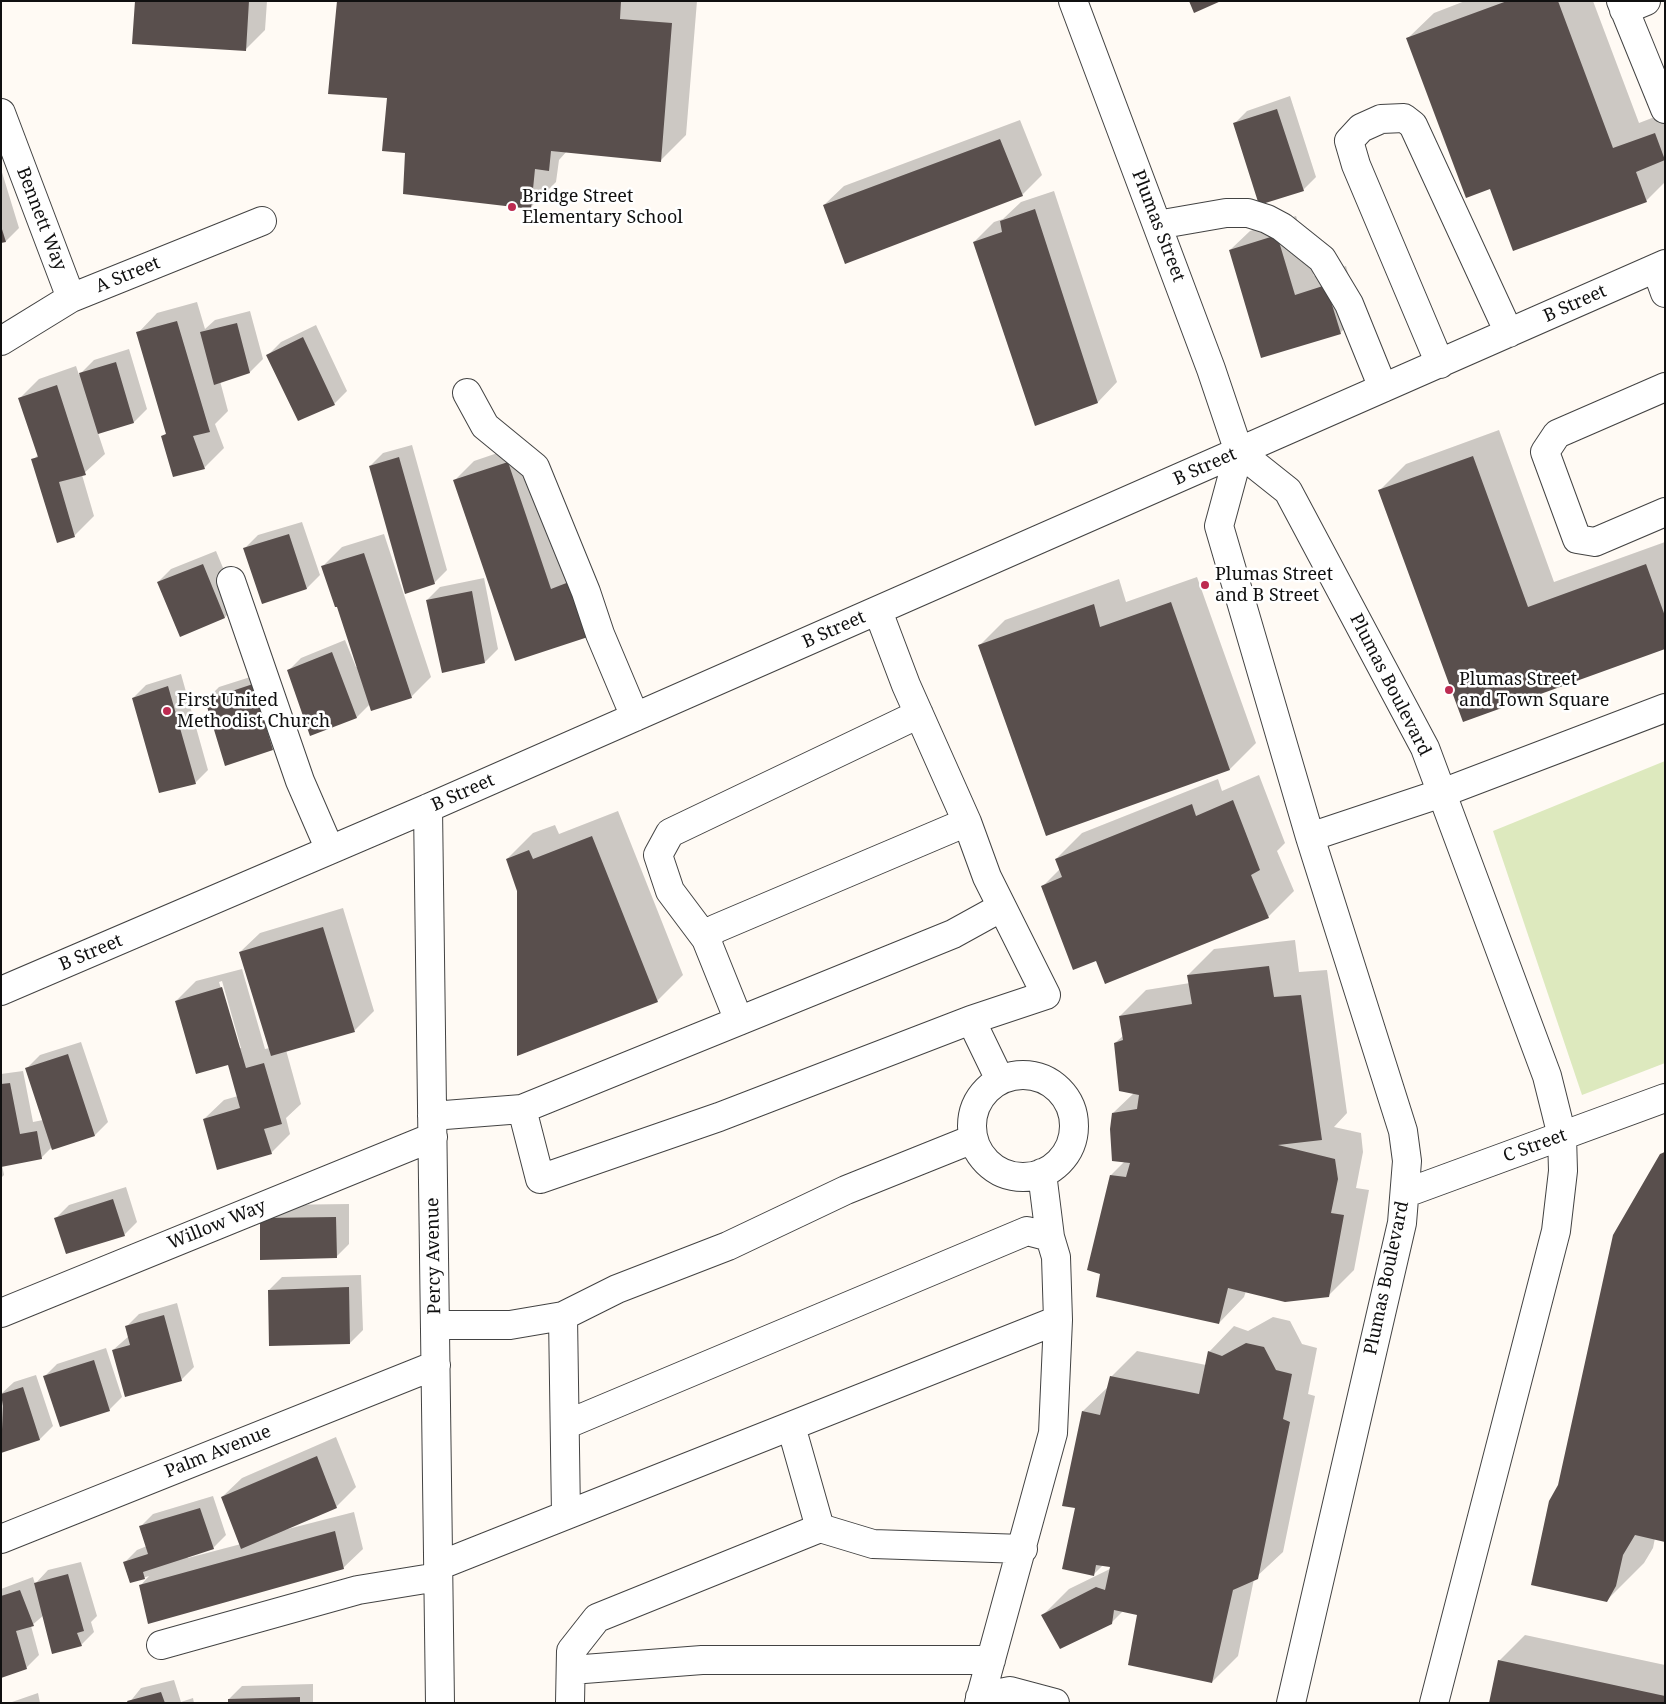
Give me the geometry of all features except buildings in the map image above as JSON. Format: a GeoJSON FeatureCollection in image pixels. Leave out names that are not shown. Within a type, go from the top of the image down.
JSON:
{"type":"FeatureCollection","features":[{"type":"Feature","properties":{"kind":"street","name":"Plumas Street"},"geometry":{"type":"LineString","coordinates":[[1073,1],[1239,452]]}},
{"type":"Feature","properties":{"kind":"street"},"geometry":{"type":"LineString","coordinates":[[1630,4],[1663,102]]}},
{"type":"Feature","properties":{"kind":"street","name":"Bennett Way"},"geometry":{"type":"LineString","coordinates":[[1,113],[71,298]]}},
{"type":"Feature","properties":{"kind":"street"},"geometry":{"type":"LineString","coordinates":[[1440,364],[1356,165],[1350,141],[1361,128],[1381,120],[1404,118],[1413,125],[1509,333]]}},
{"type":"Feature","properties":{"kind":"street"},"geometry":{"type":"LineString","coordinates":[[1157,225],[1226,213],[1248,213],[1267,219],[1282,227],[1322,259],[1349,304],[1384,388]]}},
{"type":"Feature","properties":{"kind":"street","name":"A Street"},"geometry":{"type":"LineString","coordinates":[[1,341],[71,298],[262,221]]}},
{"type":"Feature","properties":{"kind":"street","name":"B Street"},"geometry":{"type":"LineString","coordinates":[[1,991],[428,808],[1509,333],[1662,275]]}},
{"type":"Feature","properties":{"kind":"street"},"geometry":{"type":"LineString","coordinates":[[1665,387],[1557,434],[1545,452],[1577,539],[1595,542],[1665,512]]}},
{"type":"Feature","properties":{"kind":"street"},"geometry":{"type":"LineString","coordinates":[[467,393],[485,426],[535,467],[586,592],[600,634],[635,717]]}},
{"type":"Feature","properties":{"kind":"street","name":"Plumas Boulevard"},"geometry":{"type":"LineString","coordinates":[[1291,1703],[1402,1223],[1407,1161],[1403,1131],[1310,837],[1219,526],[1239,452],[1288,491],[1425,748],[1547,1076],[1562,1136],[1563,1171],[1556,1231],[1434,1703]]}},
{"type":"Feature","properties":{"kind":"street"},"geometry":{"type":"LineString","coordinates":[[231,581],[300,781],[330,850]]}},
{"type":"Feature","properties":{"kind":"street"},"geometry":{"type":"LineString","coordinates":[[522,1108],[540,1180],[719,1117],[971,1020],[1046,994],[988,877],[967,822],[919,714],[878,611]]}},
{"type":"Feature","properties":{"kind":"street"},"geometry":{"type":"LineString","coordinates":[[1310,837],[1442,793],[1665,708]]}},
{"type":"Feature","properties":{"kind":"street"},"geometry":{"type":"LineString","coordinates":[[739,1021],[706,939],[670,891],[658,855],[670,833],[919,714]]}},
{"type":"Feature","properties":{"kind":"street","name":"Percy Avenue"},"geometry":{"type":"LineString","coordinates":[[428,808],[440,1703]]}},
{"type":"Feature","properties":{"kind":"street"},"geometry":{"type":"LineString","coordinates":[[706,939],[715,929],[967,822]]}},
{"type":"Feature","properties":{"kind":"street","name":"Willow Way"},"geometry":{"type":"LineString","coordinates":[[1,1313],[432,1126],[522,1108],[953,934],[1002,907]]}},
{"type":"Feature","properties":{"kind":"street"},"geometry":{"type":"LineString","coordinates":[[971,1020],[1000,1080]]}},
{"type":"Feature","properties":{"kind":"street"},"geometry":{"type":"LineString","coordinates":[[1016,1075],[1032,1075],[1047,1081],[1060,1091],[1070,1105],[1074,1120],[1073,1137],[1066,1152],[1056,1164],[1042,1173],[1026,1177],[1009,1175],[993,1167],[981,1155],[973,1139],[971,1122],[976,1105],[986,1090],[1000,1080],[1016,1075]]}},
{"type":"Feature","properties":{"kind":"street","name":"C Street"},"geometry":{"type":"LineString","coordinates":[[1406,1192],[1665,1098]]}},
{"type":"Feature","properties":{"kind":"street"},"geometry":{"type":"LineString","coordinates":[[435,1325],[510,1324],[563,1316],[616,1289],[728,1246],[846,1190],[973,1139]]}},
{"type":"Feature","properties":{"kind":"street"},"geometry":{"type":"LineString","coordinates":[[981,1701],[1053,1433],[1058,1320],[1056,1257],[1050,1237],[1042,1173]]}},
{"type":"Feature","properties":{"kind":"street"},"geometry":{"type":"LineString","coordinates":[[565,1426],[1026,1231],[1050,1237]]}},
{"type":"Feature","properties":{"kind":"street"},"geometry":{"type":"LineString","coordinates":[[563,1316],[566,1515]]}},
{"type":"Feature","properties":{"kind":"street"},"geometry":{"type":"LineString","coordinates":[[161,1645],[358,1590],[438,1571],[566,1515],[1058,1320]]}},
{"type":"Feature","properties":{"kind":"street","name":"Palm Avenue"},"geometry":{"type":"LineString","coordinates":[[1,1539],[436,1366]]}},
{"type":"Feature","properties":{"kind":"street"},"geometry":{"type":"LineString","coordinates":[[791,1426],[820,1528]]}},
{"type":"Feature","properties":{"kind":"street"},"geometry":{"type":"LineString","coordinates":[[570,1703],[572,1651],[597,1618],[820,1528],[873,1544],[1023,1549]]}},
{"type":"Feature","properties":{"kind":"street"},"geometry":{"type":"LineString","coordinates":[[571,1670],[702,1660],[991,1660]]}},
{"type":"Feature","properties":{"kind":"street"},"geometry":{"type":"LineString","coordinates":[[981,1701],[1010,1691],[1055,1703]]}},
{"type":"Feature","properties":{"kind":"green space"},"geometry":{"type":"Polygon","coordinates":[[[1665,761],[1665,1063],[1582,1095],[1493,831],[1665,761]]]}},
{"type":"Feature","properties":{"kind":"place","name":"Bridge Street Elementary School"},"geometry":{"type":"Point","coordinates":[512,207]}},
{"type":"Feature","properties":{"kind":"place","name":"Plumas Street and B Street"},"geometry":{"type":"Point","coordinates":[1205,585]}},
{"type":"Feature","properties":{"kind":"place","name":"Plumas Street and Town Square"},"geometry":{"type":"Point","coordinates":[1449,690]}},
{"type":"Feature","properties":{"kind":"place","name":"First United Methodist Church"},"geometry":{"type":"Point","coordinates":[167,711]}}]}
